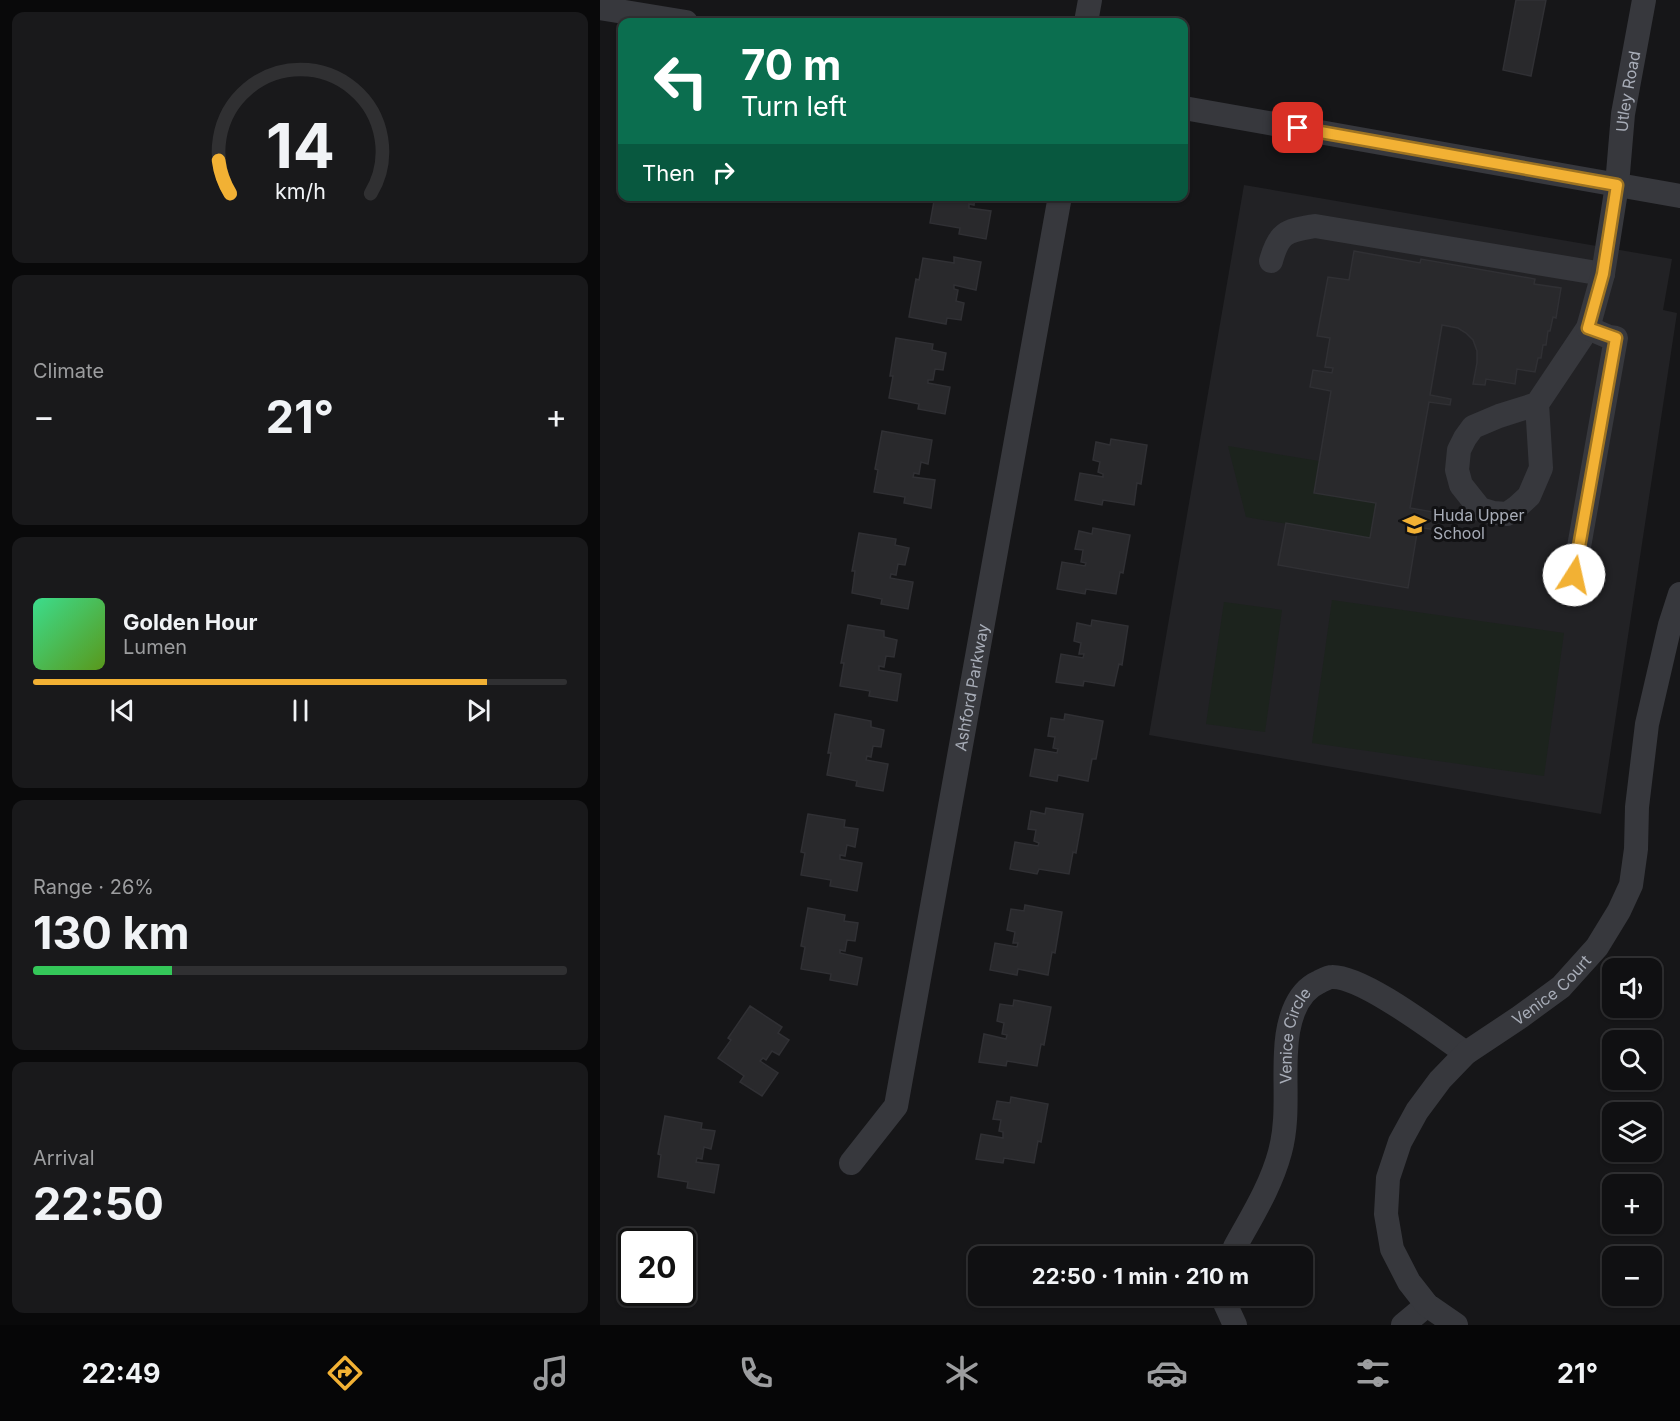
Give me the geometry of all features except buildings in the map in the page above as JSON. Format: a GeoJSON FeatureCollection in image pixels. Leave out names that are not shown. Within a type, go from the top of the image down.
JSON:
{"type":"FeatureCollection","features":[{"type":"Feature","properties":{"kind":"street"},"geometry":{"type":"LineString","coordinates":[[1087,18],[1090,0]]}},
{"type":"Feature","properties":{"kind":"street","name":"Utley Road"},"geometry":{"type":"LineString","coordinates":[[1537,404],[1588,328],[1603,274],[1617,185],[1623,114],[1644,0]]}},
{"type":"Feature","properties":{"kind":"street"},"geometry":{"type":"LineString","coordinates":[[600,8],[661,18]]}},
{"type":"Feature","properties":{"kind":"street"},"geometry":{"type":"LineString","coordinates":[[1188,109],[1680,196]]}},
{"type":"Feature","properties":{"kind":"street","name":"Ashford Parkway"},"geometry":{"type":"LineString","coordinates":[[851,1163],[897,1106],[1059,201]]}},
{"type":"Feature","properties":{"kind":"street"},"geometry":{"type":"LineString","coordinates":[[1271,261],[1275,244],[1290,230],[1315,226],[1603,274]]}},
{"type":"Feature","properties":{"kind":"street"},"geometry":{"type":"LineString","coordinates":[[1574,575],[1616,338],[1588,328]]}},
{"type":"Feature","properties":{"kind":"street"},"geometry":{"type":"LineString","coordinates":[[1537,404],[1541,468],[1529,496],[1507,513],[1493,513],[1480,509],[1461,485],[1457,470],[1459,450],[1465,438],[1473,427],[1537,404]]}},
{"type":"Feature","properties":{"kind":"street","name":"Venice Court"},"geometry":{"type":"LineString","coordinates":[[1456,1325],[1427,1305],[1409,1282],[1392,1249],[1386,1214],[1388,1178],[1400,1142],[1417,1111],[1440,1080],[1466,1053],[1561,987],[1597,947],[1623,903],[1631,885],[1636,849],[1637,807],[1647,724],[1670,625],[1680,594]]}},
{"type":"Feature","properties":{"kind":"street","name":"Venice Circle"},"geometry":{"type":"LineString","coordinates":[[1236,1246],[1269,1183],[1280,1152],[1285,1125],[1286,1049],[1292,1012],[1309,986],[1330,977],[1350,980],[1392,1002],[1466,1053]]}},
{"type":"Feature","properties":{"kind":"street"},"geometry":{"type":"LineString","coordinates":[[1403,1325],[1427,1305]]}},
{"type":"Feature","properties":{"kind":"street"},"geometry":{"type":"LineString","coordinates":[[1226,1306],[1235,1325]]}},
{"type":"Feature","properties":{"kind":"shaded area","name":"Huda Upper School"},"geometry":{"type":"Polygon","coordinates":[[[1244,185],[1672,259],[1663,310],[1677,313],[1601,814],[1149,735],[1244,185]]]}},
{"type":"Feature","properties":{"kind":"shaded area"},"geometry":{"type":"Polygon","coordinates":[[[1228,446],[1319,461],[1314,493],[1376,503],[1370,538],[1246,517],[1228,446]]]}},
{"type":"Feature","properties":{"kind":"shaded area"},"geometry":{"type":"Polygon","coordinates":[[[1332,600],[1564,633],[1544,776],[1312,743],[1332,600]]]}},
{"type":"Feature","properties":{"kind":"shaded area"},"geometry":{"type":"Polygon","coordinates":[[[1224,602],[1282,610],[1265,732],[1206,724],[1224,602]]]}},
{"type":"Feature","properties":{"kind":"place","name":"Huda Upper School"},"geometry":{"type":"Point","coordinates":[1415,524]}},
{"type":"Feature","properties":{"kind":"route"},"geometry":{"type":"LineString","coordinates":[[1298,128],[1617,185],[1603,274],[1588,328],[1616,338],[1574,575]]}}]}
